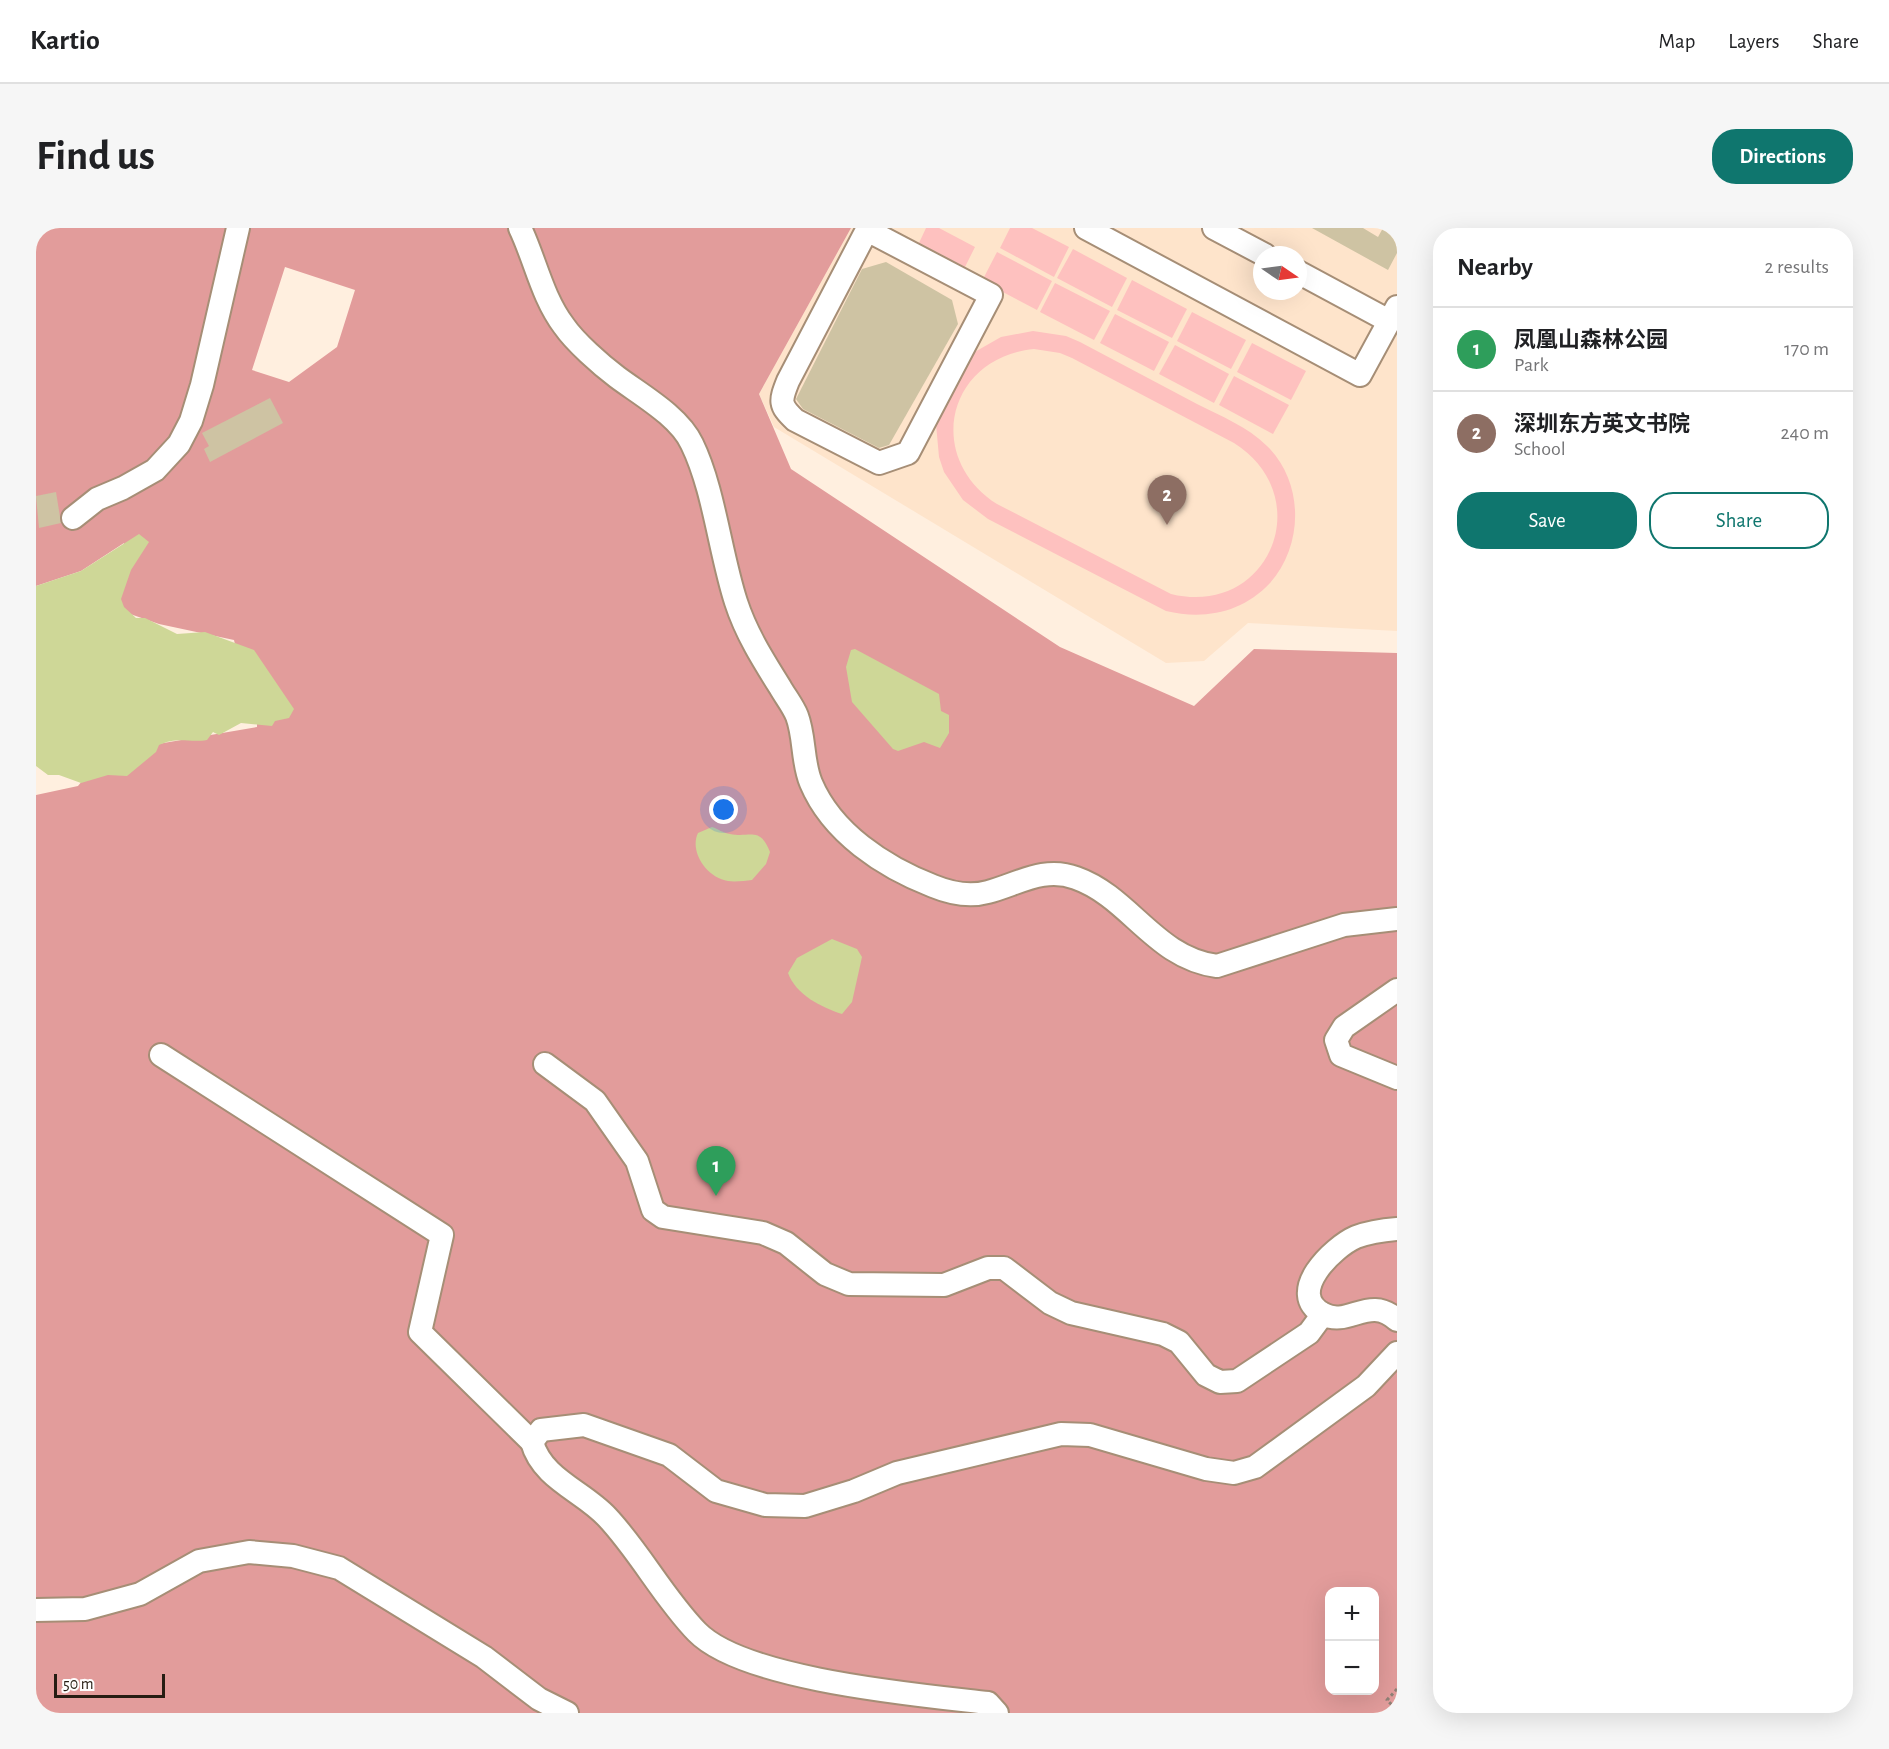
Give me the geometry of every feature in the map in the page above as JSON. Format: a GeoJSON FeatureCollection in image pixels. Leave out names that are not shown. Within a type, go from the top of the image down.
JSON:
{"type":"FeatureCollection","features":[{"type":"Feature","properties":{"kind":"street"},"geometry":{"type":"LineString","coordinates":[[73,518],[97,499],[155,470],[179,444],[191,421],[238,228]]}},
{"type":"Feature","properties":{"kind":"street"},"geometry":{"type":"LineString","coordinates":[[520,228],[535,268],[563,326],[614,375],[663,410],[692,442],[736,603],[753,642],[797,716],[811,782],[840,827],[884,863],[934,886],[960,894],[987,892],[1022,879],[1044,874],[1074,877],[1104,894],[1178,954],[1198,964],[1217,966],[1344,925],[1397,919]]}},
{"type":"Feature","properties":{"kind":"street"},"geometry":{"type":"LineString","coordinates":[[1086,228],[1360,375],[1393,314],[1307,276]]}},
{"type":"Feature","properties":{"kind":"street"},"geometry":{"type":"LineString","coordinates":[[1214,228],[1253,249]]}},
{"type":"Feature","properties":{"kind":"street"},"geometry":{"type":"LineString","coordinates":[[867,229],[991,295],[908,453],[879,463],[795,420],[784,410],[781,399],[788,381],[867,229]]}},
{"type":"Feature","properties":{"kind":"street"},"geometry":{"type":"LineString","coordinates":[[1397,990],[1344,1028],[1336,1040],[1341,1055],[1397,1078]]}},
{"type":"Feature","properties":{"kind":"street"},"geometry":{"type":"LineString","coordinates":[[161,1055],[442,1234],[420,1332],[532,1442],[535,1456],[550,1473],[580,1493],[607,1517],[698,1633],[726,1652],[806,1678],[988,1703],[997,1713]]}},
{"type":"Feature","properties":{"kind":"street"},"geometry":{"type":"LineString","coordinates":[[545,1064],[595,1101],[637,1161],[653,1210],[663,1217],[763,1233],[786,1243],[825,1274],[849,1284],[944,1285],[988,1269],[1004,1268],[1050,1303],[1071,1313],[1163,1334],[1179,1341],[1206,1375],[1220,1382],[1237,1381],[1309,1333],[1323,1314]]}},
{"type":"Feature","properties":{"kind":"street"},"geometry":{"type":"LineString","coordinates":[[1397,1229],[1356,1237],[1325,1257],[1309,1283],[1311,1300],[1323,1314],[1342,1318],[1369,1308],[1388,1312],[1397,1320]]}},
{"type":"Feature","properties":{"kind":"street"},"geometry":{"type":"LineString","coordinates":[[532,1442],[541,1430],[584,1425],[669,1455],[716,1491],[765,1505],[805,1506],[854,1491],[897,1473],[1061,1434],[1090,1435],[1206,1469],[1234,1473],[1255,1467],[1347,1400],[1366,1386],[1397,1353]]}},
{"type":"Feature","properties":{"kind":"street"},"geometry":{"type":"LineString","coordinates":[[36,1610],[85,1609],[140,1594],[199,1562],[249,1552],[293,1556],[339,1568],[484,1657],[539,1699],[567,1713]]}},
{"type":"Feature","properties":{"kind":"path"},"geometry":{"type":"LineString","coordinates":[[1397,1689],[1387,1700],[1397,1710]]}},
{"type":"Feature","properties":{"kind":"shaded area"},"geometry":{"type":"Polygon","coordinates":[[[36,228],[851,228],[759,394],[791,469],[1060,647],[1194,706],[1254,649],[1397,653],[1397,1713],[36,1713],[36,795],[78,786],[105,753],[257,727],[257,682],[241,670],[234,640],[159,624],[110,607],[124,543],[81,571],[36,586],[36,228]],[[285,267],[252,370],[289,382],[337,347],[355,290],[285,267]]]}},
{"type":"Feature","properties":{"kind":"shaded area"},"geometry":{"type":"Polygon","coordinates":[[[851,228],[1397,228],[1397,631],[1248,623],[1204,661],[1166,663],[774,427],[759,394],[851,228]]]}},
{"type":"Feature","properties":{"kind":"shaded area"},"geometry":{"type":"Polygon","coordinates":[[[926,228],[939,228],[975,247],[965,267],[919,243],[926,228]]]}},
{"type":"Feature","properties":{"kind":"shaded area"},"geometry":{"type":"Polygon","coordinates":[[[1010,228],[1032,228],[1069,247],[1054,277],[1000,248],[1010,228]]]}},
{"type":"Feature","properties":{"kind":"shaded area"},"geometry":{"type":"Polygon","coordinates":[[[1073,249],[1127,278],[1112,307],[1057,278],[1073,249]]]}},
{"type":"Feature","properties":{"kind":"shaded area"},"geometry":{"type":"Polygon","coordinates":[[[997,252],[1052,281],[1037,310],[982,281],[997,252]]]}},
{"type":"Feature","properties":{"kind":"shaded area"},"geometry":{"type":"Polygon","coordinates":[[[1132,280],[1187,309],[1172,338],[1117,310],[1132,280]]]}},
{"type":"Feature","properties":{"kind":"shaded area"},"geometry":{"type":"Polygon","coordinates":[[[1055,283],[1110,311],[1094,340],[1040,312],[1055,283]]]}},
{"type":"Feature","properties":{"kind":"shaded area"},"geometry":{"type":"Polygon","coordinates":[[[1192,312],[1246,340],[1231,369],[1177,341],[1192,312]]]}},
{"type":"Feature","properties":{"kind":"shaded area"},"geometry":{"type":"Polygon","coordinates":[[[1115,314],[1169,342],[1154,371],[1100,343],[1115,314]]]}},
{"type":"Feature","properties":{"kind":"shaded area"},"geometry":{"type":"Polygon","coordinates":[[[1033,331],[1066,336],[1234,422],[1267,446],[1288,477],[1295,514],[1294,532],[1289,551],[1281,568],[1270,583],[1247,601],[1222,612],[1194,615],[1166,611],[988,519],[963,500],[944,472],[939,457],[936,424],[973,353],[1001,337],[1033,331]],[[1034,349],[1004,356],[981,370],[965,390],[955,412],[954,437],[960,461],[974,484],[997,504],[1171,594],[1205,597],[1234,588],[1256,571],[1271,548],[1277,521],[1274,493],[1260,466],[1234,443],[1060,353],[1034,349]]]}},
{"type":"Feature","properties":{"kind":"shaded area"},"geometry":{"type":"Polygon","coordinates":[[[1252,343],[1306,371],[1291,400],[1237,372],[1252,343]]]}},
{"type":"Feature","properties":{"kind":"shaded area"},"geometry":{"type":"Polygon","coordinates":[[[1175,345],[1229,374],[1214,403],[1159,374],[1175,345]]]}},
{"type":"Feature","properties":{"kind":"shaded area"},"geometry":{"type":"Polygon","coordinates":[[[1234,376],[1289,405],[1273,434],[1219,405],[1234,376]]]}},
{"type":"Feature","properties":{"kind":"shaded area"},"geometry":{"type":"Polygon","coordinates":[[[139,534],[149,542],[131,570],[121,599],[124,607],[136,618],[145,618],[177,634],[205,632],[254,650],[294,709],[289,718],[275,721],[272,726],[241,723],[219,735],[213,732],[207,740],[166,742],[159,745],[156,752],[127,776],[108,775],[81,783],[59,775],[48,775],[36,766],[36,586],[81,571],[139,534]]]}},
{"type":"Feature","properties":{"kind":"shaded area"},"geometry":{"type":"Polygon","coordinates":[[[855,649],[939,694],[941,711],[949,715],[949,733],[940,748],[924,742],[898,751],[893,749],[852,702],[846,667],[851,650],[855,649]]]}},
{"type":"Feature","properties":{"kind":"shaded area"},"geometry":{"type":"Polygon","coordinates":[[[712,827],[730,834],[758,836],[766,844],[770,852],[766,864],[752,880],[728,881],[720,879],[707,870],[698,856],[696,840],[698,833],[712,827]]]}},
{"type":"Feature","properties":{"kind":"shaded area"},"geometry":{"type":"Polygon","coordinates":[[[832,939],[857,949],[862,957],[852,1002],[842,1014],[818,1004],[803,994],[788,973],[797,958],[832,939]]]}},
{"type":"Feature","properties":{"kind":"building"},"geometry":{"type":"Polygon","coordinates":[[[1312,228],[1363,228],[1378,237],[1383,228],[1397,228],[1397,253],[1388,270],[1312,228]]]}},
{"type":"Feature","properties":{"kind":"building"},"geometry":{"type":"Polygon","coordinates":[[[886,262],[952,300],[958,324],[889,445],[879,448],[803,409],[796,399],[862,269],[886,262]]]}},
{"type":"Feature","properties":{"kind":"building"},"geometry":{"type":"Polygon","coordinates":[[[270,398],[283,423],[210,462],[204,449],[209,446],[202,433],[270,398]]]}},
{"type":"Feature","properties":{"kind":"building"},"geometry":{"type":"Polygon","coordinates":[[[56,492],[61,523],[39,528],[36,496],[56,492]]]}},
{"type":"Feature","properties":{"kind":"place","name":"深圳东方英文书院"},"geometry":{"type":"Point","coordinates":[1167,525]}},
{"type":"Feature","properties":{"kind":"place","name":"凤凰山森林公园"},"geometry":{"type":"Point","coordinates":[716,1196]}}]}
